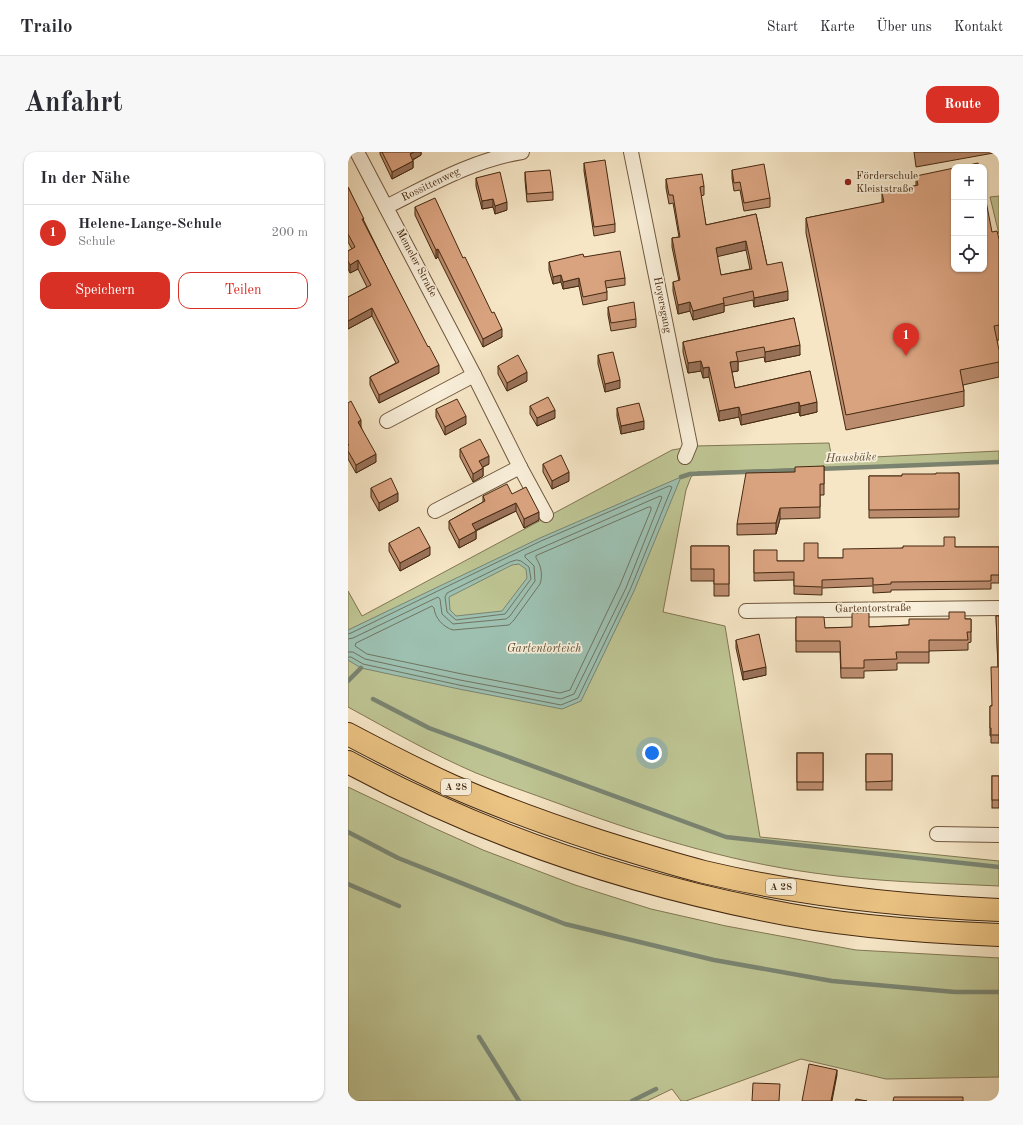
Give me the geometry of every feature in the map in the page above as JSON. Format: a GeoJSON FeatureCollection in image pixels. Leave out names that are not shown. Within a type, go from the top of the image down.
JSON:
{"type":"FeatureCollection","features":[{"type":"Feature","properties":{"kind":"highway","name":"A 28"},"geometry":{"type":"LineString","coordinates":[[348,734],[453,786],[513,810],[569,831],[704,872],[767,885],[838,896],[908,904],[999,910]]}},
{"type":"Feature","properties":{"kind":"highway","name":"A 28"},"geometry":{"type":"LineString","coordinates":[[348,762],[395,786],[461,816],[506,834],[632,878],[687,893],[766,910],[836,921],[914,930],[999,935]]}},
{"type":"Feature","properties":{"kind":"street","name":"Memeler Straße"},"geometry":{"type":"LineString","coordinates":[[357,152],[474,375],[520,467],[546,514]]}},
{"type":"Feature","properties":{"kind":"street","name":"Rossittenweg"},"geometry":{"type":"LineString","coordinates":[[386,207],[465,168],[490,159],[522,152]]}},
{"type":"Feature","properties":{"kind":"street","name":"Hoyersgang"},"geometry":{"type":"LineString","coordinates":[[631,152],[690,445],[685,457]]}},
{"type":"Feature","properties":{"kind":"street"},"geometry":{"type":"LineString","coordinates":[[387,421],[474,375]]}},
{"type":"Feature","properties":{"kind":"street"},"geometry":{"type":"LineString","coordinates":[[435,511],[520,467]]}},
{"type":"Feature","properties":{"kind":"street","name":"Gartentorstraße"},"geometry":{"type":"LineString","coordinates":[[746,611],[999,608]]}},
{"type":"Feature","properties":{"kind":"street"},"geometry":{"type":"LineString","coordinates":[[937,834],[999,835]]}},
{"type":"Feature","properties":{"kind":"green space"},"geometry":{"type":"Polygon","coordinates":[[[999,196],[999,234],[990,197],[999,196]]]}},
{"type":"Feature","properties":{"kind":"green space"},"geometry":{"type":"Polygon","coordinates":[[[829,443],[832,459],[999,451],[999,462],[697,472],[691,477],[686,490],[663,612],[725,626],[760,837],[999,861],[999,886],[906,882],[837,876],[781,868],[716,854],[652,836],[506,785],[460,766],[427,750],[348,707],[348,591],[362,616],[672,450],[695,446],[829,443]]]}},
{"type":"Feature","properties":{"kind":"green space"},"geometry":{"type":"Polygon","coordinates":[[[348,787],[483,850],[575,885],[651,909],[726,926],[856,950],[999,958],[999,1077],[886,1079],[801,1059],[686,1101],[681,1101],[672,1089],[647,1101],[348,1101],[348,787]]]}},
{"type":"Feature","properties":{"kind":"water","name":"Gartentorteich"},"geometry":{"type":"Polygon","coordinates":[[[681,477],[634,591],[581,701],[562,709],[361,668],[348,660],[348,630],[540,538],[681,477]],[[519,564],[512,565],[449,597],[450,610],[456,616],[502,611],[527,578],[526,569],[519,564]]]}},
{"type":"Feature","properties":{"kind":"building"},"geometry":{"type":"Polygon","coordinates":[[[382,152],[414,152],[410,154],[413,161],[392,172],[382,152]]]}},
{"type":"Feature","properties":{"kind":"building"},"geometry":{"type":"Polygon","coordinates":[[[605,160],[615,224],[594,227],[584,163],[605,160]]]}},
{"type":"Feature","properties":{"kind":"building"},"geometry":{"type":"Polygon","coordinates":[[[764,164],[770,198],[744,203],[740,182],[734,183],[732,170],[764,164]]]}},
{"type":"Feature","properties":{"kind":"building"},"geometry":{"type":"Polygon","coordinates":[[[951,169],[951,272],[987,272],[987,206],[992,232],[997,231],[999,239],[999,325],[994,326],[999,350],[999,362],[960,370],[964,391],[846,415],[806,218],[884,202],[882,193],[918,185],[916,176],[951,169]]]}},
{"type":"Feature","properties":{"kind":"building"},"geometry":{"type":"Polygon","coordinates":[[[550,170],[553,192],[527,194],[525,172],[550,170]]]}},
{"type":"Feature","properties":{"kind":"building"},"geometry":{"type":"Polygon","coordinates":[[[500,172],[507,202],[495,206],[493,199],[482,201],[476,178],[500,172]]]}},
{"type":"Feature","properties":{"kind":"building"},"geometry":{"type":"Polygon","coordinates":[[[702,174],[704,186],[700,187],[706,225],[756,214],[767,265],[782,262],[788,291],[754,298],[753,291],[723,298],[724,303],[693,311],[690,302],[678,305],[673,282],[680,280],[672,238],[680,237],[673,195],[669,195],[666,179],[702,174]],[[746,241],[716,248],[721,275],[752,269],[746,241]]]}},
{"type":"Feature","properties":{"kind":"building"},"geometry":{"type":"Polygon","coordinates":[[[348,187],[364,219],[362,219],[428,347],[429,346],[439,365],[379,395],[370,377],[399,362],[372,308],[348,321],[348,297],[371,285],[358,260],[350,265],[348,261],[348,251],[355,247],[348,234],[348,187]]]}},
{"type":"Feature","properties":{"kind":"building"},"geometry":{"type":"Polygon","coordinates":[[[435,198],[463,258],[465,257],[492,313],[494,312],[502,329],[483,339],[438,249],[436,250],[415,207],[435,198]]]}},
{"type":"Feature","properties":{"kind":"building"},"geometry":{"type":"Polygon","coordinates":[[[620,251],[625,278],[605,281],[607,292],[583,297],[579,278],[563,282],[561,275],[553,277],[549,262],[583,254],[584,257],[620,251]]]}},
{"type":"Feature","properties":{"kind":"building"},"geometry":{"type":"Polygon","coordinates":[[[634,302],[636,319],[611,323],[608,307],[634,302]]]}},
{"type":"Feature","properties":{"kind":"building"},"geometry":{"type":"Polygon","coordinates":[[[794,318],[800,345],[765,352],[764,347],[736,352],[738,361],[730,362],[735,388],[810,371],[817,402],[800,406],[799,402],[741,415],[739,407],[719,411],[709,367],[703,368],[701,361],[688,363],[683,342],[794,318]]]}},
{"type":"Feature","properties":{"kind":"building"},"geometry":{"type":"Polygon","coordinates":[[[613,352],[620,380],[605,384],[598,355],[613,352]]]}},
{"type":"Feature","properties":{"kind":"building"},"geometry":{"type":"Polygon","coordinates":[[[518,355],[527,372],[507,383],[498,366],[518,355]]]}},
{"type":"Feature","properties":{"kind":"building"},"geometry":{"type":"Polygon","coordinates":[[[548,397],[555,410],[537,418],[530,406],[548,397]]]}},
{"type":"Feature","properties":{"kind":"building"},"geometry":{"type":"Polygon","coordinates":[[[457,399],[466,416],[445,427],[436,409],[457,399]]]}},
{"type":"Feature","properties":{"kind":"building"},"geometry":{"type":"Polygon","coordinates":[[[351,401],[361,420],[358,422],[376,454],[356,465],[348,451],[348,403],[351,401]]]}},
{"type":"Feature","properties":{"kind":"building"},"geometry":{"type":"Polygon","coordinates":[[[639,403],[644,421],[621,426],[617,408],[639,403]]]}},
{"type":"Feature","properties":{"kind":"building"},"geometry":{"type":"Polygon","coordinates":[[[480,439],[489,456],[479,461],[483,468],[473,474],[460,449],[480,439]]]}},
{"type":"Feature","properties":{"kind":"building"},"geometry":{"type":"Polygon","coordinates":[[[561,455],[569,472],[552,481],[543,464],[561,455]]]}},
{"type":"Feature","properties":{"kind":"building"},"geometry":{"type":"Polygon","coordinates":[[[824,466],[824,484],[820,484],[820,507],[780,508],[776,523],[737,524],[746,473],[795,472],[795,467],[824,466]]]}},
{"type":"Feature","properties":{"kind":"building"},"geometry":{"type":"Polygon","coordinates":[[[959,473],[959,509],[869,510],[869,476],[902,476],[902,474],[959,473]]]}},
{"type":"Feature","properties":{"kind":"building"},"geometry":{"type":"Polygon","coordinates":[[[391,478],[398,493],[379,503],[371,488],[391,478]]]}},
{"type":"Feature","properties":{"kind":"building"},"geometry":{"type":"Polygon","coordinates":[[[507,484],[512,494],[526,487],[539,512],[524,519],[516,503],[472,524],[476,531],[459,540],[449,521],[485,501],[483,496],[507,484]]]}},
{"type":"Feature","properties":{"kind":"building"},"geometry":{"type":"Polygon","coordinates":[[[419,527],[430,547],[400,563],[389,543],[419,527]]]}},
{"type":"Feature","properties":{"kind":"building"},"geometry":{"type":"Polygon","coordinates":[[[944,537],[955,537],[955,547],[999,547],[999,575],[991,575],[991,581],[891,582],[891,584],[873,585],[873,578],[822,580],[822,587],[794,586],[794,572],[754,573],[754,550],[777,550],[777,561],[804,561],[804,543],[818,543],[818,558],[843,558],[843,549],[903,548],[903,546],[944,546],[944,537]]]}},
{"type":"Feature","properties":{"kind":"building"},"geometry":{"type":"Polygon","coordinates":[[[691,546],[729,546],[729,584],[714,584],[714,569],[691,569],[691,546]]]}},
{"type":"Feature","properties":{"kind":"building"},"geometry":{"type":"Polygon","coordinates":[[[949,612],[965,612],[965,619],[971,619],[971,632],[967,632],[968,640],[929,640],[929,652],[896,652],[897,659],[864,660],[864,668],[841,668],[840,641],[796,641],[796,617],[824,617],[825,628],[852,627],[852,613],[869,613],[869,627],[909,625],[909,619],[949,619],[949,612]]]}},
{"type":"Feature","properties":{"kind":"building"},"geometry":{"type":"Polygon","coordinates":[[[996,616],[999,616],[999,735],[991,735],[991,667],[998,667],[996,616]]]}},
{"type":"Feature","properties":{"kind":"building"},"geometry":{"type":"Polygon","coordinates":[[[759,634],[766,667],[743,672],[736,640],[759,634]]]}},
{"type":"Feature","properties":{"kind":"building"},"geometry":{"type":"Polygon","coordinates":[[[797,753],[823,753],[823,782],[797,782],[797,753]]]}},
{"type":"Feature","properties":{"kind":"building"},"geometry":{"type":"Polygon","coordinates":[[[866,754],[892,754],[892,781],[866,782],[866,754]]]}},
{"type":"Feature","properties":{"kind":"building"},"geometry":{"type":"Polygon","coordinates":[[[992,776],[999,776],[999,800],[992,800],[992,776]]]}},
{"type":"Feature","properties":{"kind":"building"},"geometry":{"type":"Polygon","coordinates":[[[809,1064],[837,1070],[831,1101],[802,1101],[809,1064]]]}},
{"type":"Feature","properties":{"kind":"building"},"geometry":{"type":"Polygon","coordinates":[[[753,1083],[780,1084],[779,1101],[752,1101],[753,1083]]]}},
{"type":"Feature","properties":{"kind":"building"},"geometry":{"type":"Polygon","coordinates":[[[894,1097],[963,1097],[963,1101],[893,1101],[894,1097]]]}},
{"type":"Feature","properties":{"kind":"building"},"geometry":{"type":"Polygon","coordinates":[[[856,1099],[867,1101],[855,1101],[856,1099]]]}},
{"type":"Feature","properties":{"kind":"waterway","name":"Hausbäke"},"geometry":{"type":"LineString","coordinates":[[818,469],[999,462]]}},
{"type":"Feature","properties":{"kind":"waterway","name":"Hausbäke"},"geometry":{"type":"LineString","coordinates":[[681,477],[690,474],[801,470]]}},
{"type":"Feature","properties":{"kind":"waterway","name":"Hausbäke"},"geometry":{"type":"LineString","coordinates":[[348,681],[361,668]]}},
{"type":"Feature","properties":{"kind":"waterway"},"geometry":{"type":"LineString","coordinates":[[373,699],[429,728],[726,837],[999,867]]}},
{"type":"Feature","properties":{"kind":"waterway"},"geometry":{"type":"LineString","coordinates":[[348,832],[398,858],[565,924],[714,960],[832,981],[955,992],[999,992]]}},
{"type":"Feature","properties":{"kind":"waterway"},"geometry":{"type":"LineString","coordinates":[[348,884],[399,906]]}},
{"type":"Feature","properties":{"kind":"waterway"},"geometry":{"type":"LineString","coordinates":[[479,1037],[519,1101]]}},
{"type":"Feature","properties":{"kind":"waterway"},"geometry":{"type":"LineString","coordinates":[[632,1101],[656,1089]]}},
{"type":"Feature","properties":{"kind":"place","name":"Förderschule Kleiststraße"},"geometry":{"type":"Point","coordinates":[848,182]}},
{"type":"Feature","properties":{"kind":"place","name":"Helene-Lange-Schule"},"geometry":{"type":"Point","coordinates":[906,356]}}]}
